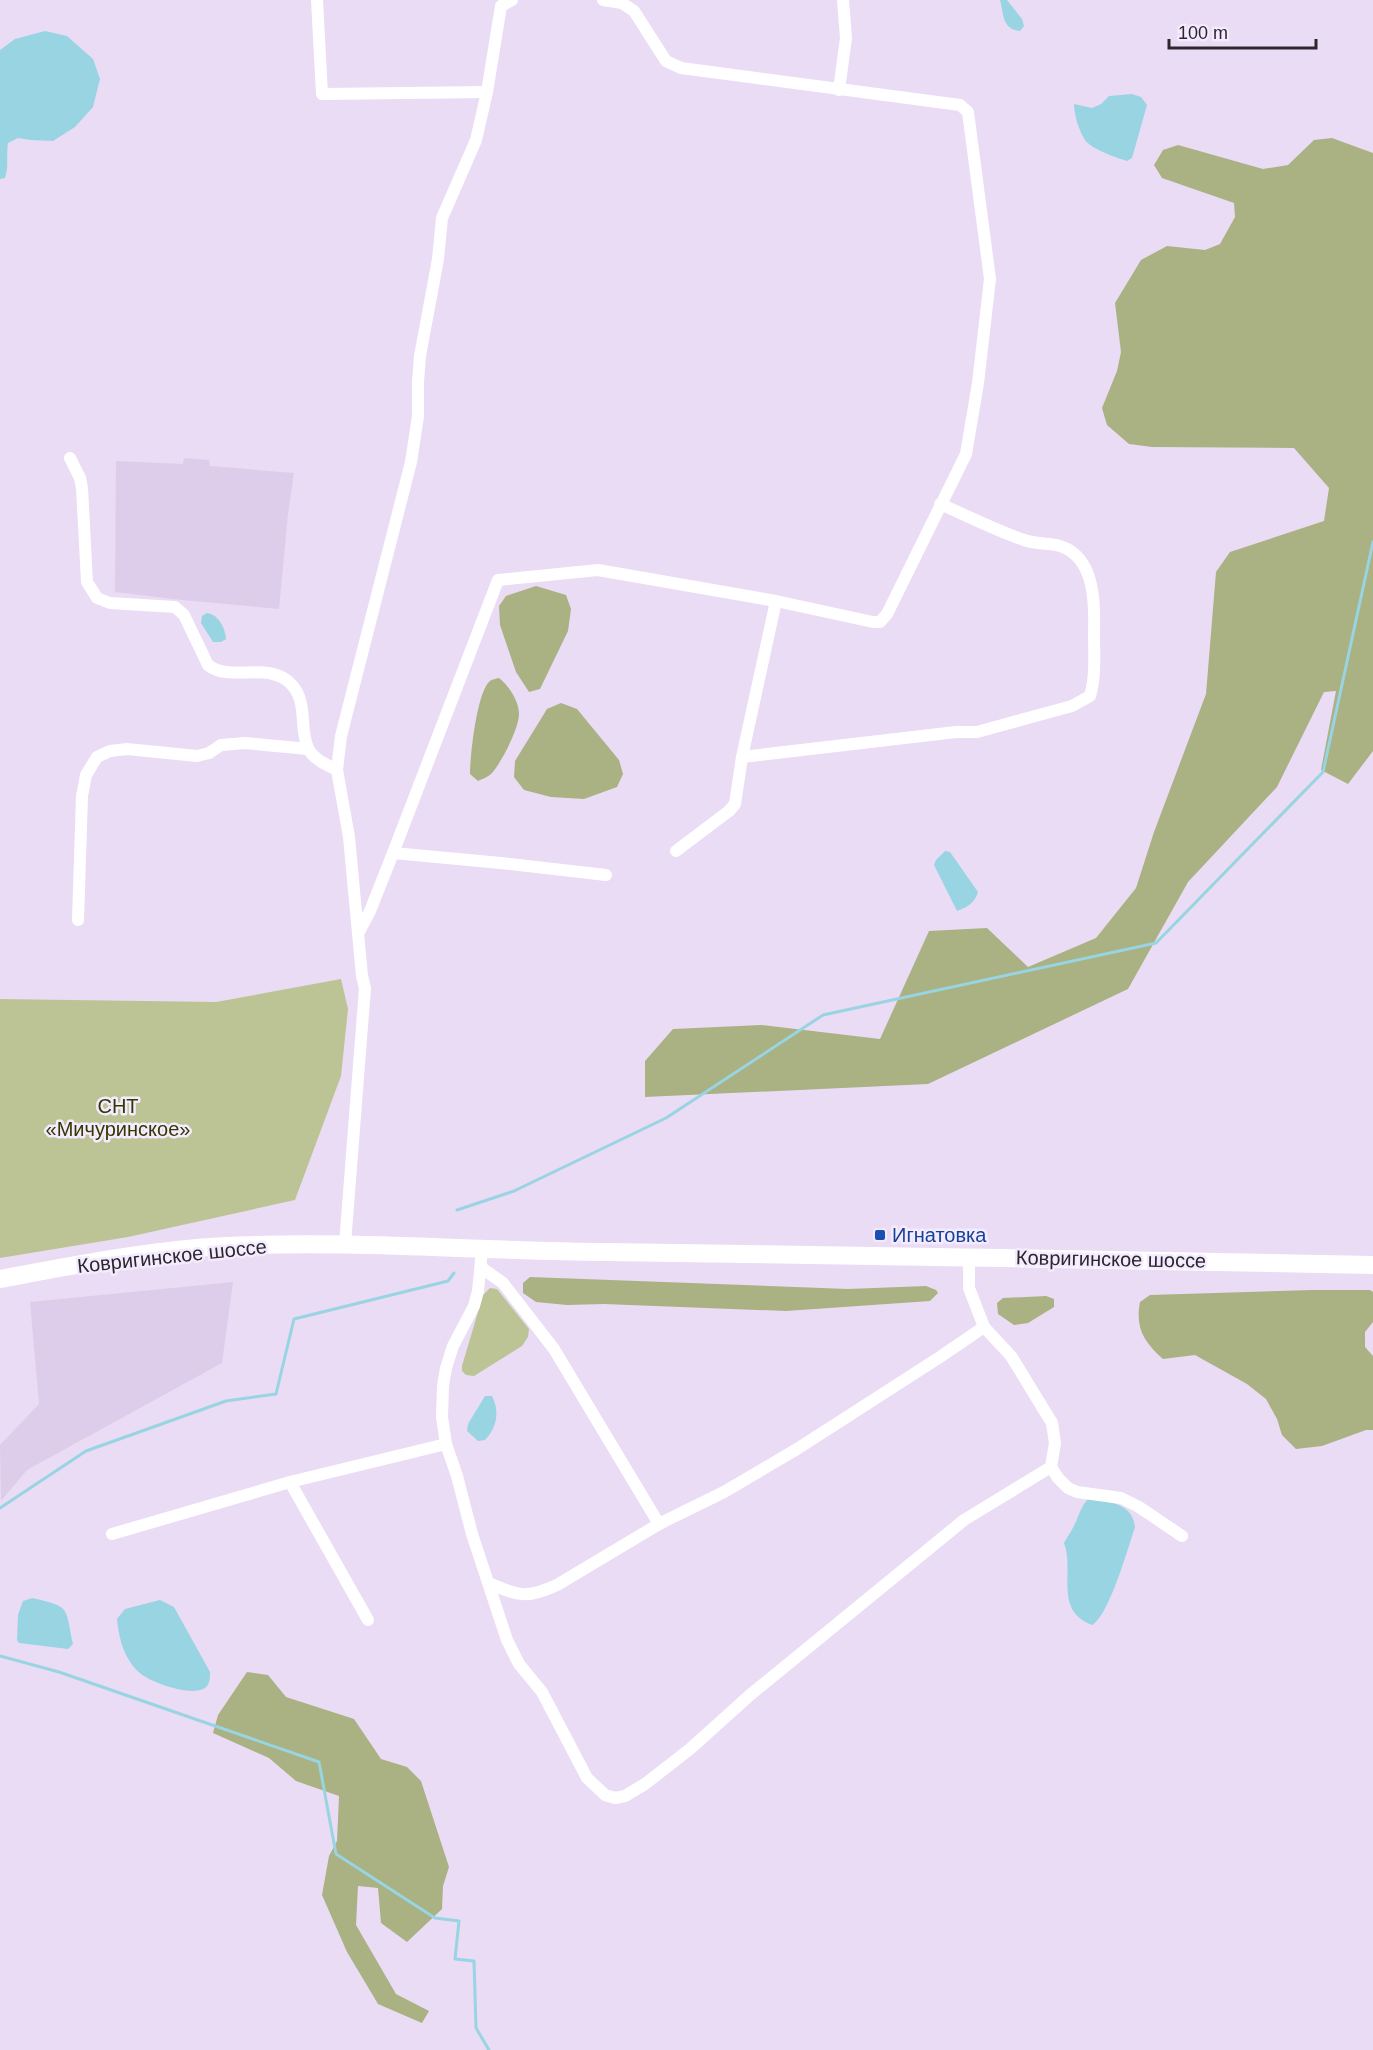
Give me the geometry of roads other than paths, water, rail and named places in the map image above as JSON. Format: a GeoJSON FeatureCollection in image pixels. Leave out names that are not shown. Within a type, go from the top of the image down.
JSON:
{"type":"FeatureCollection","features":[{"type":"Feature","properties":{"kind":"main road","name":"Ковригинское шоссе"},"geometry":{"type":"LineString","coordinates":[[0,1279],[126,1256],[225,1246],[345,1245],[482,1259],[524,1251],[1373,1265]]}},
{"type":"Feature","properties":{"kind":"street"},"geometry":{"type":"LineString","coordinates":[[317,0],[322,94],[487,92]]}},
{"type":"Feature","properties":{"kind":"street"},"geometry":{"type":"LineString","coordinates":[[359,932],[370,911],[393,853],[498,580],[598,570],[880,622],[887,614],[966,454],[978,383],[990,279],[968,112],[960,105],[681,68],[666,61],[627,5],[603,0]]}},
{"type":"Feature","properties":{"kind":"street"},"geometry":{"type":"LineString","coordinates":[[839,90],[846,39],[843,0]]}},
{"type":"Feature","properties":{"kind":"street"},"geometry":{"type":"LineString","coordinates":[[345,1245],[365,988],[349,837],[337,770],[341,736],[411,462],[418,416],[420,356],[438,259],[442,218],[476,140],[487,92],[502,2]]}},
{"type":"Feature","properties":{"kind":"street"},"geometry":{"type":"LineString","coordinates":[[70,458],[80,478],[82,488],[87,582],[97,598],[110,603],[175,607],[184,615],[208,665],[212,668],[221,671],[264,672],[286,681],[300,698],[308,749],[321,762],[337,770]]}},
{"type":"Feature","properties":{"kind":"street"},"geometry":{"type":"LineString","coordinates":[[742,757],[956,732],[977,732],[1072,706],[1090,696],[1093,686],[1094,625],[1091,583],[1086,567],[1075,554],[1066,548],[1026,541],[940,504]]}},
{"type":"Feature","properties":{"kind":"street"},"geometry":{"type":"LineString","coordinates":[[676,851],[735,804],[742,757],[776,601]]}},
{"type":"Feature","properties":{"kind":"street"},"geometry":{"type":"LineString","coordinates":[[78,920],[82,796],[86,775],[97,757],[110,751],[127,749],[197,756],[209,753],[220,745],[237,744],[308,749]]}},
{"type":"Feature","properties":{"kind":"street"},"geometry":{"type":"LineString","coordinates":[[393,853],[501,862],[606,875]]}},
{"type":"Feature","properties":{"kind":"street"},"geometry":{"type":"LineString","coordinates":[[969,1257],[969,1288],[984,1327],[1011,1356],[1052,1423],[1055,1443],[1051,1467],[1058,1478],[1068,1488],[1088,1494],[1121,1498],[1139,1507],[1182,1536]]}},
{"type":"Feature","properties":{"kind":"street"},"geometry":{"type":"LineString","coordinates":[[482,1259],[474,1306],[453,1346],[446,1368],[442,1417],[446,1444],[472,1534],[507,1640],[519,1664],[542,1692],[587,1778],[605,1795],[615,1798],[626,1796],[690,1749],[750,1695],[964,1521],[1051,1467]]}},
{"type":"Feature","properties":{"kind":"street"},"geometry":{"type":"LineString","coordinates":[[482,1259],[554,1349],[659,1524]]}},
{"type":"Feature","properties":{"kind":"street"},"geometry":{"type":"LineString","coordinates":[[489,1583],[524,1595],[539,1594],[557,1585],[659,1524],[724,1492],[797,1449],[940,1358],[984,1327]]}},
{"type":"Feature","properties":{"kind":"street"},"geometry":{"type":"LineString","coordinates":[[112,1534],[290,1482],[446,1444]]}},
{"type":"Feature","properties":{"kind":"street"},"geometry":{"type":"LineString","coordinates":[[290,1482],[368,1620]]}},
{"type":"Feature","properties":{"kind":"water"},"geometry":{"type":"Polygon","coordinates":[[[1000,0],[1007,0],[1022,19],[1024,26],[1020,31],[1014,30],[1007,24],[1000,0]]]}},
{"type":"Feature","properties":{"kind":"water"},"geometry":{"type":"Polygon","coordinates":[[[45,31],[67,36],[93,59],[100,79],[93,107],[75,127],[53,141],[18,138],[8,143],[6,174],[5,178],[0,179],[0,50],[15,39],[45,31]]]}},
{"type":"Feature","properties":{"kind":"water"},"geometry":{"type":"Polygon","coordinates":[[[1132,94],[1141,97],[1147,105],[1132,158],[1127,161],[1104,153],[1085,140],[1079,127],[1074,104],[1092,108],[1101,104],[1109,96],[1132,94]]]}},
{"type":"Feature","properties":{"kind":"water"},"geometry":{"type":"Polygon","coordinates":[[[207,613],[215,616],[223,626],[226,639],[221,642],[213,642],[201,623],[202,616],[207,613]]]}},
{"type":"Feature","properties":{"kind":"water"},"geometry":{"type":"Polygon","coordinates":[[[945,851],[950,852],[978,892],[970,904],[957,911],[934,865],[945,851]]]}},
{"type":"Feature","properties":{"kind":"water"},"geometry":{"type":"Polygon","coordinates":[[[485,1396],[492,1396],[496,1408],[496,1419],[495,1425],[485,1440],[478,1441],[467,1431],[468,1424],[485,1396]]]}},
{"type":"Feature","properties":{"kind":"water"},"geometry":{"type":"Polygon","coordinates":[[[1088,1499],[1124,1508],[1129,1512],[1135,1527],[1111,1596],[1105,1609],[1092,1625],[1080,1618],[1073,1610],[1069,1600],[1067,1554],[1064,1543],[1088,1499]]]}},
{"type":"Feature","properties":{"kind":"water"},"geometry":{"type":"Polygon","coordinates":[[[32,1598],[60,1606],[64,1610],[73,1644],[68,1649],[19,1643],[17,1640],[18,1615],[23,1601],[32,1598]]]}},
{"type":"Feature","properties":{"kind":"water"},"geometry":{"type":"Polygon","coordinates":[[[160,1600],[174,1607],[210,1672],[208,1684],[202,1690],[185,1690],[155,1682],[141,1674],[126,1656],[117,1619],[125,1609],[160,1600]]]}},
{"type":"Feature","properties":{"kind":"waterway"},"geometry":{"type":"LineString","coordinates":[[457,1210],[514,1191],[666,1118],[823,1015],[1156,943],[1323,772],[1373,542]]}},
{"type":"Feature","properties":{"kind":"waterway"},"geometry":{"type":"LineString","coordinates":[[0,1508],[86,1451],[226,1401],[276,1394],[294,1319],[448,1281],[454,1273]]}},
{"type":"Feature","properties":{"kind":"waterway"},"geometry":{"type":"LineString","coordinates":[[0,1656],[59,1672],[319,1762],[336,1854],[435,1918],[459,1921],[455,1959],[474,1961],[476,2028],[489,2050]]}},
{"type":"Feature","properties":{"kind":"place","name":"Игнатовка"},"geometry":{"type":"Point","coordinates":[880,1235]}},
{"type":"Feature","properties":{"kind":"park label","name":"СНТ «Мичуринское»"},"geometry":{"type":"Point","coordinates":[118,1118]}}]}
